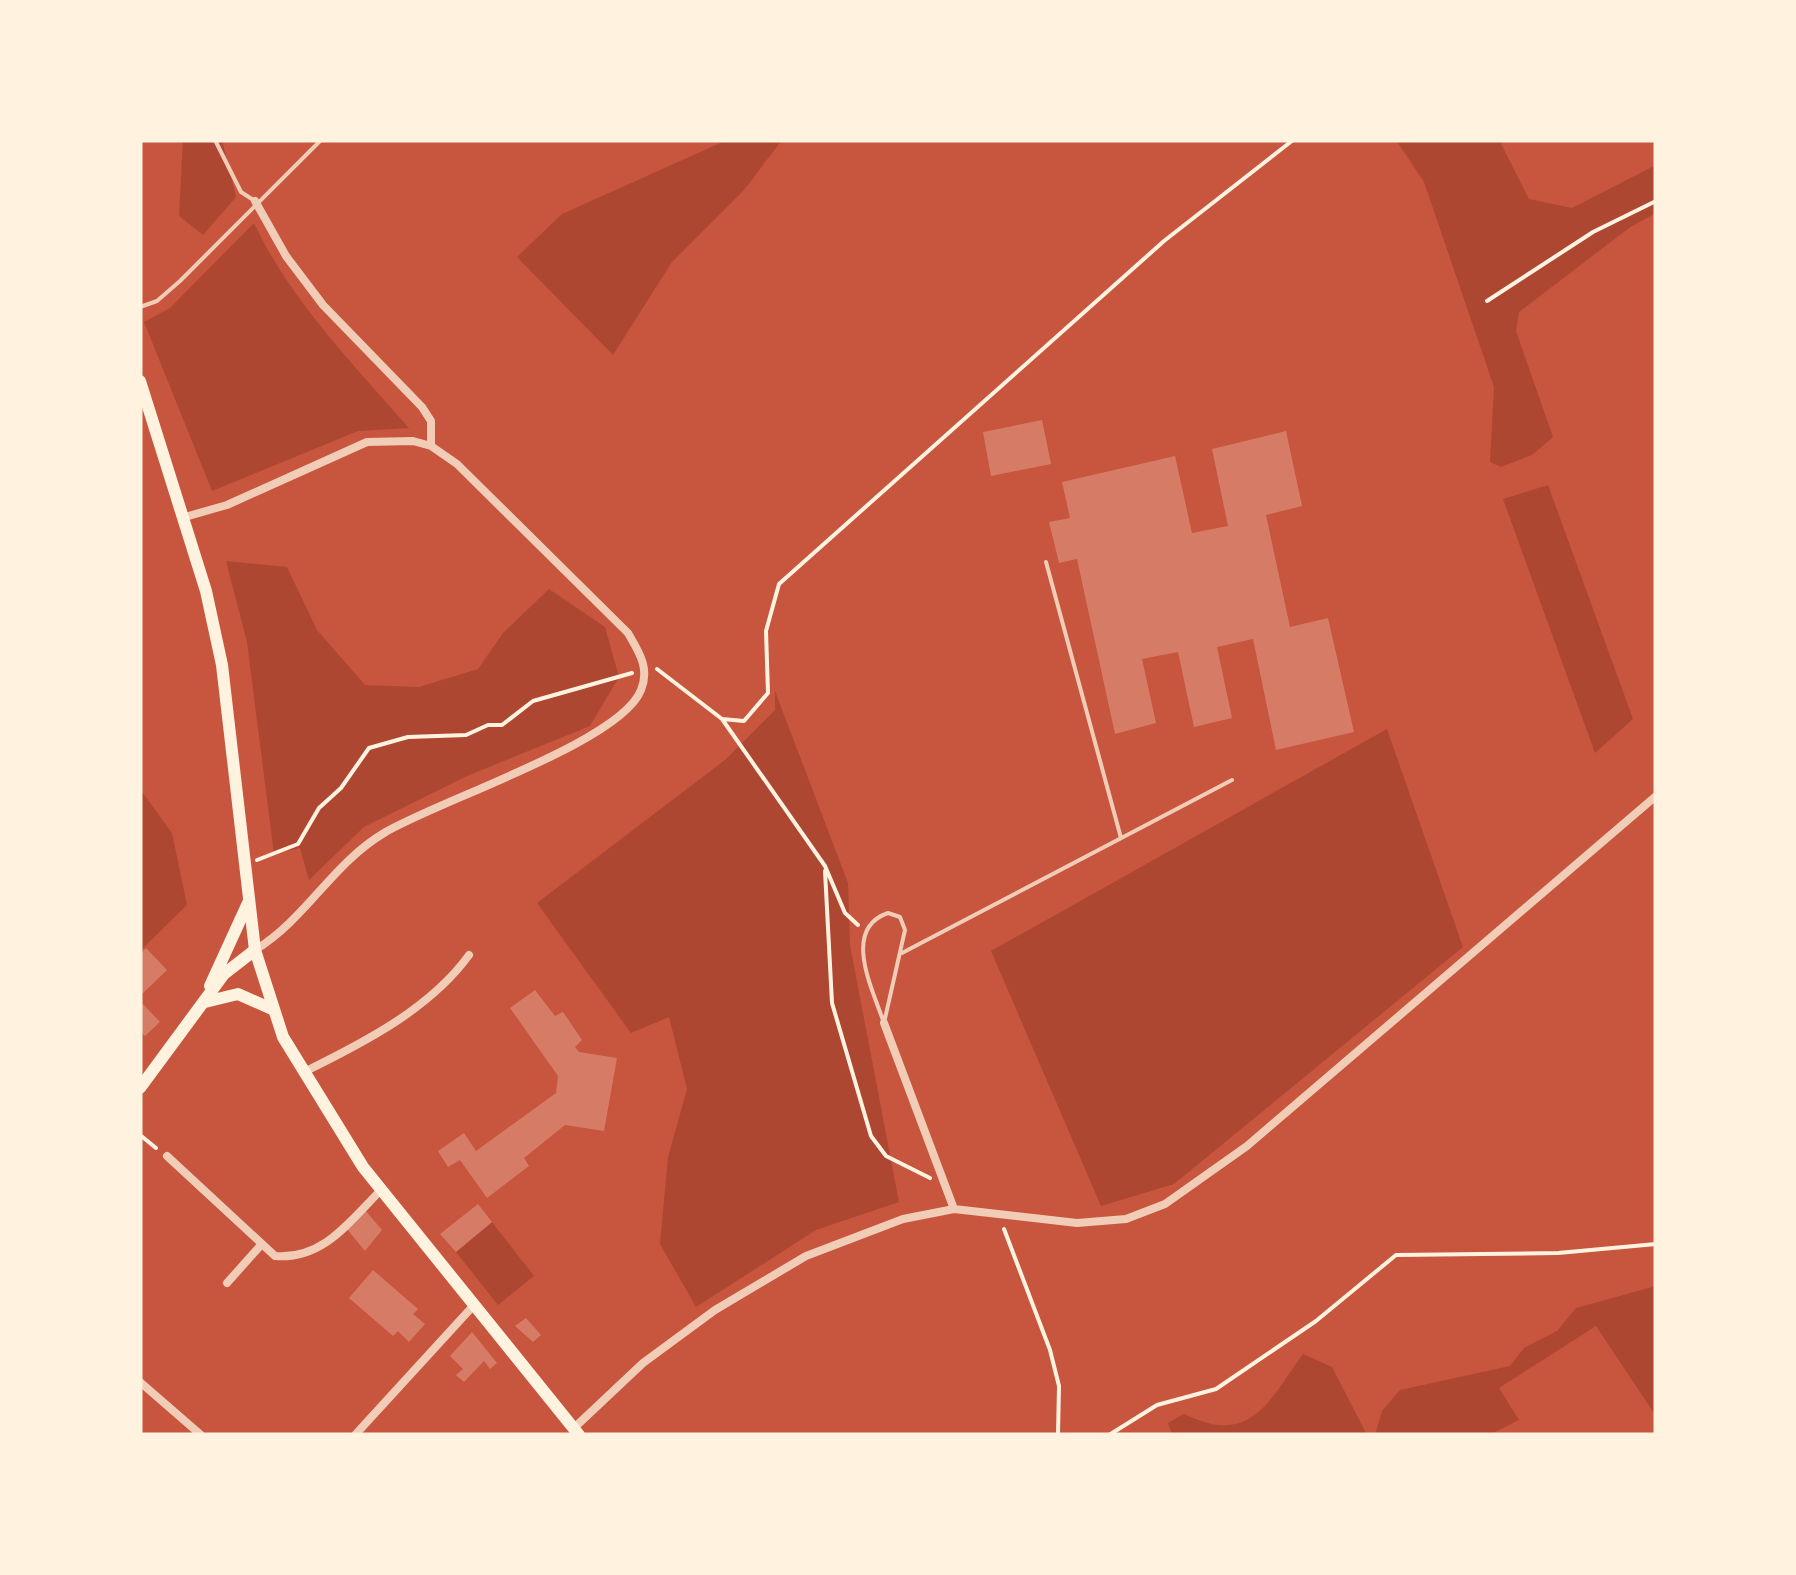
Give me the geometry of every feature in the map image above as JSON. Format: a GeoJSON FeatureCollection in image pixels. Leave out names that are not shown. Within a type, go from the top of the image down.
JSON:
{"type":"FeatureCollection","features":[{"type":"Feature","properties":{"kind":"main road"},"geometry":{"type":"LineString","coordinates":[[140,381],[185,517],[222,665],[248,903],[272,1009],[302,1073],[381,1190],[576,1432]]}},
{"type":"Feature","properties":{"kind":"main road"},"geometry":{"type":"LineString","coordinates":[[204,999],[248,903]]}},
{"type":"Feature","properties":{"kind":"main road"},"geometry":{"type":"LineString","coordinates":[[140,1088],[230,968],[256,950]]}},
{"type":"Feature","properties":{"kind":"main road"},"geometry":{"type":"LineString","coordinates":[[204,999],[238,994],[272,1009]]}},
{"type":"Feature","properties":{"kind":"street"},"geometry":{"type":"LineString","coordinates":[[255,201],[286,256],[323,306],[422,407],[430,421],[432,446]]}},
{"type":"Feature","properties":{"kind":"street"},"geometry":{"type":"LineString","coordinates":[[185,517],[227,505],[367,442],[413,441],[432,446],[457,464],[628,633],[645,664],[643,687],[620,715],[587,738],[383,833],[339,869],[288,929],[256,950]]}},
{"type":"Feature","properties":{"kind":"street"},"geometry":{"type":"LineString","coordinates":[[576,1432],[643,1362],[714,1310],[806,1256],[903,1219],[954,1209],[1076,1223],[1126,1219],[1165,1204],[1247,1146],[1656,796]]}},
{"type":"Feature","properties":{"kind":"street"},"geometry":{"type":"LineString","coordinates":[[302,1073],[386,1027],[452,979],[470,954]]}},
{"type":"Feature","properties":{"kind":"street"},"geometry":{"type":"LineString","coordinates":[[884,1023],[954,1209]]}},
{"type":"Feature","properties":{"kind":"street"},"geometry":{"type":"LineString","coordinates":[[167,1156],[274,1256],[298,1258],[325,1245],[381,1190]]}},
{"type":"Feature","properties":{"kind":"street"},"geometry":{"type":"LineString","coordinates":[[227,1284],[261,1246]]}},
{"type":"Feature","properties":{"kind":"street"},"geometry":{"type":"LineString","coordinates":[[355,1435],[474,1305]]}},
{"type":"Feature","properties":{"kind":"street"},"geometry":{"type":"LineString","coordinates":[[140,1382],[201,1435]]}},
{"type":"Feature","properties":{"kind":"lane"},"geometry":{"type":"LineString","coordinates":[[216,140],[241,192],[255,201]]}},
{"type":"Feature","properties":{"kind":"lane"},"geometry":{"type":"LineString","coordinates":[[140,307],[157,300],[180,281],[255,201],[320,140]]}},
{"type":"Feature","properties":{"kind":"lane"},"geometry":{"type":"LineString","coordinates":[[1046,562],[1121,838]]}},
{"type":"Feature","properties":{"kind":"lane"},"geometry":{"type":"LineString","coordinates":[[902,952],[1232,780]]}},
{"type":"Feature","properties":{"kind":"lane"},"geometry":{"type":"LineString","coordinates":[[888,914],[900,917],[905,930],[884,1023],[863,960],[865,931],[873,918],[888,914]]}},
{"type":"Feature","properties":{"kind":"path"},"geometry":{"type":"LineString","coordinates":[[722,719],[744,721],[768,694],[766,632],[779,584],[1164,241],[1292,140]]}},
{"type":"Feature","properties":{"kind":"path"},"geometry":{"type":"LineString","coordinates":[[1487,302],[1593,232],[1656,201]]}},
{"type":"Feature","properties":{"kind":"path"},"geometry":{"type":"LineString","coordinates":[[244,864],[298,844],[319,808],[341,788],[369,748],[408,737],[466,735],[488,725],[502,725],[533,701],[625,679],[645,664],[722,719],[824,866],[845,913],[865,931]]}},
{"type":"Feature","properties":{"kind":"path"},"geometry":{"type":"LineString","coordinates":[[824,866],[832,1002],[870,1136],[886,1156],[946,1186]]}},
{"type":"Feature","properties":{"kind":"path"},"geometry":{"type":"LineString","coordinates":[[140,1135],[167,1156]]}},
{"type":"Feature","properties":{"kind":"path"},"geometry":{"type":"LineString","coordinates":[[998,1215],[1050,1350],[1058,1386],[1058,1435]]}},
{"type":"Feature","properties":{"kind":"path"},"geometry":{"type":"LineString","coordinates":[[1109,1435],[1157,1405],[1216,1389],[1316,1321],[1396,1255],[1558,1253],[1656,1244]]}},
{"type":"Feature","properties":{"kind":"shaded area"},"geometry":{"type":"Polygon","coordinates":[[[183,140],[222,140],[236,197],[203,235],[179,216],[183,140]]]}},
{"type":"Feature","properties":{"kind":"shaded area"},"geometry":{"type":"Polygon","coordinates":[[[727,140],[782,140],[744,190],[672,262],[613,355],[517,257],[562,214],[727,140]]]}},
{"type":"Feature","properties":{"kind":"shaded area"},"geometry":{"type":"Polygon","coordinates":[[[1396,140],[1499,140],[1529,199],[1572,208],[1656,165],[1656,213],[1629,228],[1519,312],[1516,331],[1553,437],[1532,455],[1501,467],[1490,462],[1494,387],[1424,182],[1396,140]]]}},
{"type":"Feature","properties":{"kind":"shaded area"},"geometry":{"type":"Polygon","coordinates":[[[254,223],[304,305],[409,428],[358,431],[212,491],[144,322],[170,308],[254,223]]]}},
{"type":"Feature","properties":{"kind":"shaded area"},"geometry":{"type":"Polygon","coordinates":[[[1548,485],[1633,719],[1595,753],[1503,499],[1548,485]]]}},
{"type":"Feature","properties":{"kind":"shaded area"},"geometry":{"type":"Polygon","coordinates":[[[226,561],[287,567],[317,630],[365,685],[419,687],[478,669],[503,633],[549,589],[605,627],[619,677],[590,726],[467,776],[364,827],[309,880],[300,848],[274,854],[247,642],[226,561]]]}},
{"type":"Feature","properties":{"kind":"shaded area"},"geometry":{"type":"Polygon","coordinates":[[[775,691],[848,883],[850,945],[899,1202],[816,1230],[696,1307],[660,1244],[668,1157],[687,1089],[669,1017],[631,1033],[537,903],[725,760],[775,710],[775,691]]]}},
{"type":"Feature","properties":{"kind":"shaded area"},"geometry":{"type":"Polygon","coordinates":[[[1387,729],[1463,947],[1174,1184],[1101,1206],[991,951],[1387,729]]]}},
{"type":"Feature","properties":{"kind":"shaded area"},"geometry":{"type":"Polygon","coordinates":[[[140,789],[172,833],[187,905],[140,951],[140,789]]]}},
{"type":"Feature","properties":{"kind":"shaded area"},"geometry":{"type":"Polygon","coordinates":[[[492,1222],[534,1276],[498,1305],[456,1252],[492,1222]]]}},
{"type":"Feature","properties":{"kind":"shaded area"},"geometry":{"type":"Polygon","coordinates":[[[1656,1286],[1656,1416],[1596,1326],[1499,1388],[1519,1420],[1489,1435],[1375,1435],[1382,1411],[1400,1390],[1510,1366],[1524,1348],[1557,1331],[1576,1308],[1656,1286]]]}},
{"type":"Feature","properties":{"kind":"shaded area"},"geometry":{"type":"Polygon","coordinates":[[[1303,1354],[1332,1367],[1367,1435],[1172,1435],[1168,1423],[1184,1414],[1226,1425],[1255,1414],[1268,1403],[1303,1354]]]}},
{"type":"Feature","properties":{"kind":"building"},"geometry":{"type":"Polygon","coordinates":[[[1042,420],[1051,464],[991,476],[983,432],[1042,420]]]}},
{"type":"Feature","properties":{"kind":"building"},"geometry":{"type":"Polygon","coordinates":[[[1286,431],[1302,506],[1266,515],[1290,627],[1328,618],[1354,732],[1276,750],[1253,639],[1217,647],[1232,718],[1194,727],[1178,652],[1142,659],[1156,723],[1115,734],[1077,559],[1059,563],[1049,522],[1070,518],[1062,482],[1175,456],[1192,533],[1228,526],[1212,449],[1286,431]]]}},
{"type":"Feature","properties":{"kind":"building"},"geometry":{"type":"Polygon","coordinates":[[[146,948],[167,970],[140,996],[140,954],[146,948]]]}},
{"type":"Feature","properties":{"kind":"building"},"geometry":{"type":"Polygon","coordinates":[[[535,990],[555,1016],[563,1012],[582,1040],[575,1047],[579,1052],[617,1058],[604,1131],[565,1125],[524,1158],[529,1166],[487,1198],[460,1160],[448,1167],[438,1151],[464,1133],[476,1151],[556,1093],[558,1076],[510,1008],[535,990]]]}},
{"type":"Feature","properties":{"kind":"building"},"geometry":{"type":"Polygon","coordinates":[[[140,1001],[160,1022],[145,1036],[140,1031],[140,1001]]]}},
{"type":"Feature","properties":{"kind":"building"},"geometry":{"type":"Polygon","coordinates":[[[478,1204],[492,1222],[456,1252],[440,1234],[478,1204]]]}},
{"type":"Feature","properties":{"kind":"building"},"geometry":{"type":"Polygon","coordinates":[[[365,1210],[382,1230],[365,1251],[346,1228],[365,1210]]]}},
{"type":"Feature","properties":{"kind":"building"},"geometry":{"type":"Polygon","coordinates":[[[373,1270],[418,1309],[413,1314],[425,1324],[409,1342],[398,1331],[393,1336],[349,1298],[373,1270]]]}},
{"type":"Feature","properties":{"kind":"building"},"geometry":{"type":"Polygon","coordinates":[[[526,1318],[541,1335],[533,1342],[515,1326],[526,1318]]]}},
{"type":"Feature","properties":{"kind":"building"},"geometry":{"type":"Polygon","coordinates":[[[472,1332],[497,1363],[490,1369],[484,1361],[464,1382],[456,1375],[463,1369],[450,1356],[472,1332]]]}}]}
